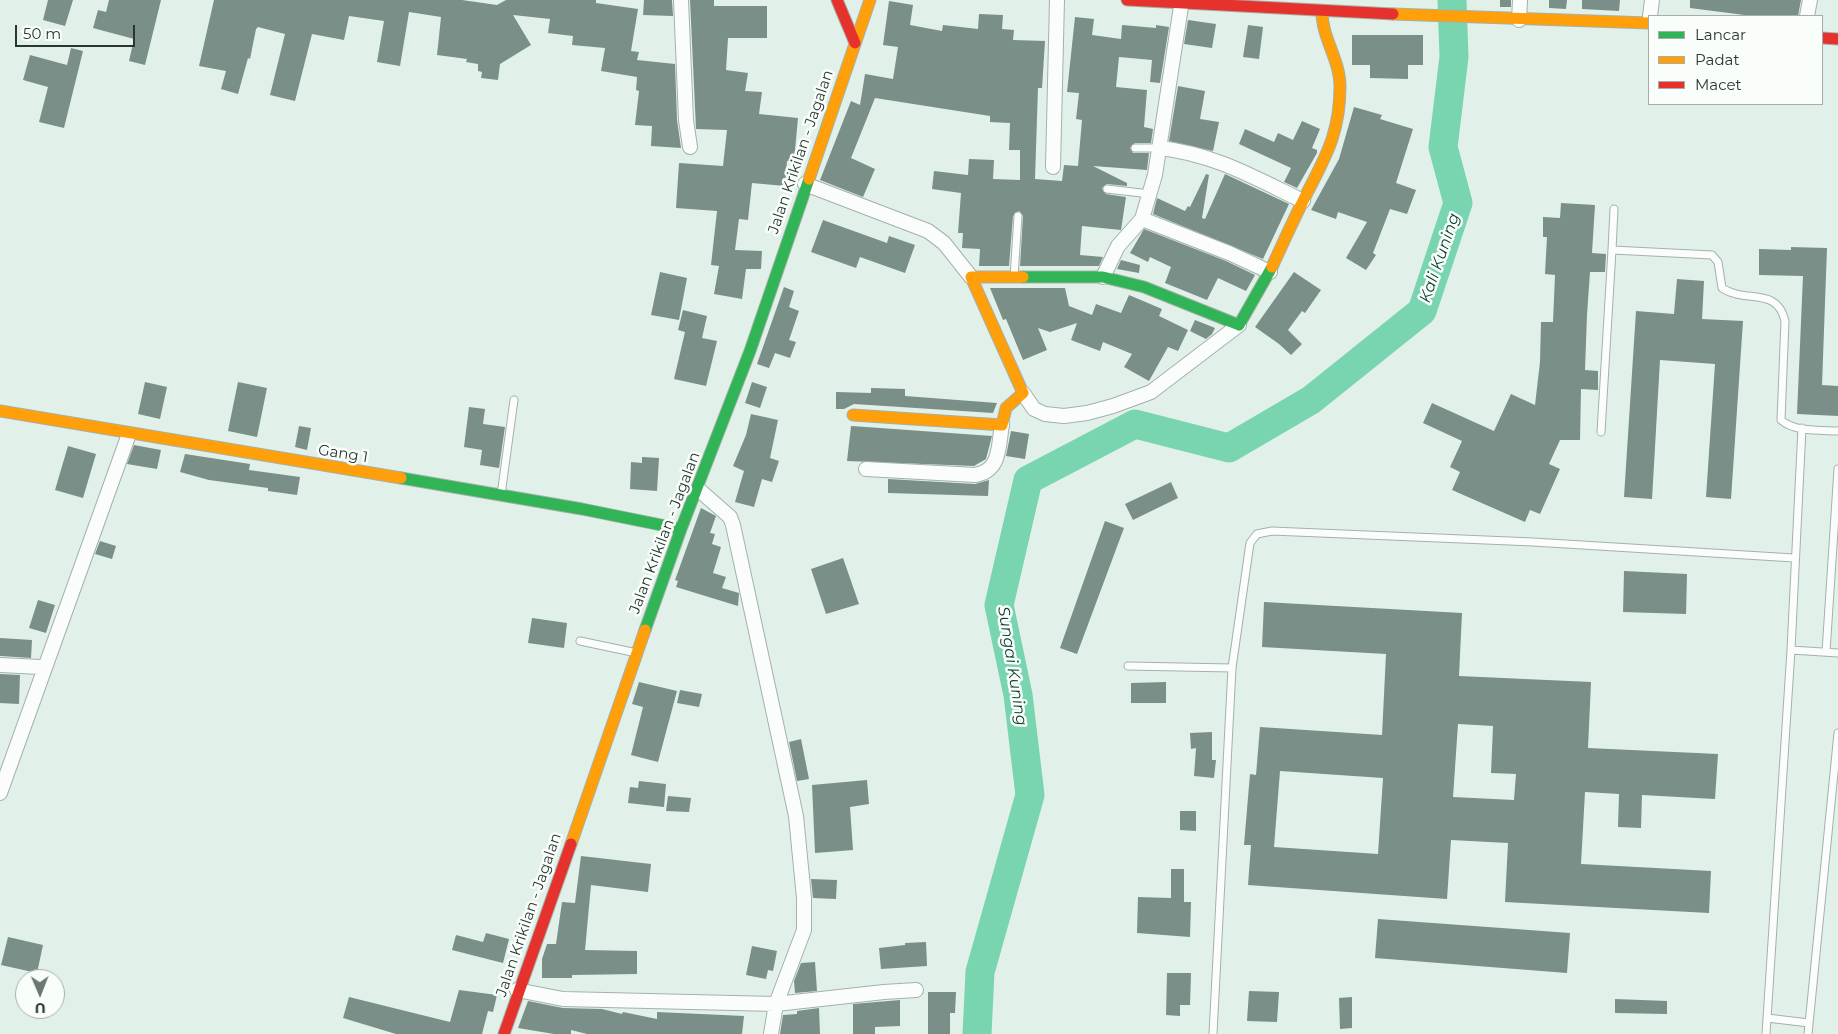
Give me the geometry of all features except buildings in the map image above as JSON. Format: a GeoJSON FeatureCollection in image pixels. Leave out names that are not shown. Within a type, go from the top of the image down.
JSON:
{"type":"FeatureCollection","features":[{"type":"Feature","properties":{"kind":"street"},"geometry":{"type":"LineString","coordinates":[[681,0],[686,120],[690,147]]}},
{"type":"Feature","properties":{"kind":"street"},"geometry":{"type":"LineString","coordinates":[[838,0],[855,43]]}},
{"type":"Feature","properties":{"kind":"street","name":"Jalan Krikilan - Jagalan"},"geometry":{"type":"LineString","coordinates":[[504,1034],[517,990],[681,529],[750,351],[805,184],[870,0]]}},
{"type":"Feature","properties":{"kind":"street"},"geometry":{"type":"LineString","coordinates":[[1053,167],[1058,0]]}},
{"type":"Feature","properties":{"kind":"street"},"geometry":{"type":"LineString","coordinates":[[1127,0],[1322,12],[1648,24]]}},
{"type":"Feature","properties":{"kind":"street"},"geometry":{"type":"LineString","coordinates":[[1518,20],[1520,0]]}},
{"type":"Feature","properties":{"kind":"street"},"geometry":{"type":"LineString","coordinates":[[1650,15],[1652,0]]}},
{"type":"Feature","properties":{"kind":"street"},"geometry":{"type":"LineString","coordinates":[[1807,15],[1810,0]]}},
{"type":"Feature","properties":{"kind":"street"},"geometry":{"type":"LineString","coordinates":[[1103,277],[1118,246],[1142,219],[1150,194],[1160,148],[1182,2]]}},
{"type":"Feature","properties":{"kind":"street"},"geometry":{"type":"LineString","coordinates":[[805,184],[928,231],[944,244],[971,277],[1023,393],[1034,408],[1045,414],[1064,416],[1087,413],[1113,406],[1151,392],[1239,326],[1270,272],[1327,157],[1337,124],[1340,104],[1337,67],[1322,24],[1322,12]]}},
{"type":"Feature","properties":{"kind":"street"},"geometry":{"type":"LineString","coordinates":[[1823,38],[1838,39]]}},
{"type":"Feature","properties":{"kind":"street"},"geometry":{"type":"LineString","coordinates":[[1160,148],[1184,150],[1211,158],[1304,201]]}},
{"type":"Feature","properties":{"kind":"street"},"geometry":{"type":"LineString","coordinates":[[1142,219],[1270,272]]}},
{"type":"Feature","properties":{"kind":"street"},"geometry":{"type":"LineString","coordinates":[[971,277],[1103,277],[1144,287],[1239,326]]}},
{"type":"Feature","properties":{"kind":"street"},"geometry":{"type":"LineString","coordinates":[[866,469],[975,475],[986,473],[996,462],[1006,408],[1023,393]]}},
{"type":"Feature","properties":{"kind":"street","name":"Gang 1"},"geometry":{"type":"LineString","coordinates":[[0,411],[501,496],[681,529]]}},
{"type":"Feature","properties":{"kind":"street"},"geometry":{"type":"LineString","coordinates":[[853,415],[1002,425]]}},
{"type":"Feature","properties":{"kind":"street"},"geometry":{"type":"LineString","coordinates":[[0,793],[129,434]]}},
{"type":"Feature","properties":{"kind":"street"},"geometry":{"type":"LineString","coordinates":[[698,488],[723,509],[730,517],[733,525],[796,816],[804,898],[804,930],[776,1004],[771,1034]]}},
{"type":"Feature","properties":{"kind":"street"},"geometry":{"type":"LineString","coordinates":[[0,665],[40,667]]}},
{"type":"Feature","properties":{"kind":"street"},"geometry":{"type":"LineString","coordinates":[[517,990],[563,1000],[776,1004],[916,990]]}},
{"type":"Feature","properties":{"kind":"lane"},"geometry":{"type":"LineString","coordinates":[[1134,148],[1160,148]]}},
{"type":"Feature","properties":{"kind":"lane"},"geometry":{"type":"LineString","coordinates":[[1107,190],[1150,194]]}},
{"type":"Feature","properties":{"kind":"lane"},"geometry":{"type":"LineString","coordinates":[[1601,432],[1614,209]]}},
{"type":"Feature","properties":{"kind":"lane"},"geometry":{"type":"LineString","coordinates":[[1014,277],[1018,216]]}},
{"type":"Feature","properties":{"kind":"lane"},"geometry":{"type":"LineString","coordinates":[[1612,250],[1712,255],[1717,258],[1722,288],[1732,294],[1772,300],[1780,306],[1785,322],[1782,420],[1786,424],[1802,428],[1838,431]]}},
{"type":"Feature","properties":{"kind":"lane"},"geometry":{"type":"LineString","coordinates":[[501,496],[514,400]]}},
{"type":"Feature","properties":{"kind":"lane"},"geometry":{"type":"LineString","coordinates":[[1766,1034],[1791,650],[1794,558],[1802,428]]}},
{"type":"Feature","properties":{"kind":"lane"},"geometry":{"type":"LineString","coordinates":[[1826,652],[1838,469]]}},
{"type":"Feature","properties":{"kind":"lane"},"geometry":{"type":"LineString","coordinates":[[1213,1034],[1232,668],[1250,543],[1258,534],[1265,532],[1533,542],[1794,558]]}},
{"type":"Feature","properties":{"kind":"lane"},"geometry":{"type":"LineString","coordinates":[[580,641],[637,653]]}},
{"type":"Feature","properties":{"kind":"lane"},"geometry":{"type":"LineString","coordinates":[[1791,650],[1838,653]]}},
{"type":"Feature","properties":{"kind":"lane"},"geometry":{"type":"LineString","coordinates":[[1128,666],[1232,668]]}},
{"type":"Feature","properties":{"kind":"lane"},"geometry":{"type":"LineString","coordinates":[[1808,1034],[1838,733]]}},
{"type":"Feature","properties":{"kind":"lane"},"geometry":{"type":"LineString","coordinates":[[1767,1018],[1809,1023]]}},
{"type":"Feature","properties":{"kind":"waterway","name":"Sungai Kuning"},"geometry":{"type":"LineString","coordinates":[[977,1034],[980,972],[1030,795],[1018,695],[999,605],[1028,480],[1135,424],[1229,448],[1311,400],[1422,311],[1458,203],[1443,147],[1454,57],[1452,0]]}},
{"type":"Feature","properties":{"kind":"traffic: fast"},"geometry":{"type":"LineString","coordinates":[[645,630],[681,529],[750,351],[809,179]]}},
{"type":"Feature","properties":{"kind":"traffic: fast"},"geometry":{"type":"LineString","coordinates":[[1023,277],[1103,277],[1144,287],[1239,325],[1272,267]]}},
{"type":"Feature","properties":{"kind":"traffic: fast"},"geometry":{"type":"LineString","coordinates":[[401,478],[582,509],[681,529]]}},
{"type":"Feature","properties":{"kind":"traffic: slow"},"geometry":{"type":"LineString","coordinates":[[809,179],[870,0]]}},
{"type":"Feature","properties":{"kind":"traffic: slow"},"geometry":{"type":"LineString","coordinates":[[1272,267],[1324,159],[1337,119],[1339,76],[1325,31],[1322,12]]}},
{"type":"Feature","properties":{"kind":"traffic: slow"},"geometry":{"type":"LineString","coordinates":[[1393,14],[1648,23]]}},
{"type":"Feature","properties":{"kind":"traffic: slow"},"geometry":{"type":"LineString","coordinates":[[853,415],[1002,425],[1006,408],[1023,393],[971,277],[1023,277]]}},
{"type":"Feature","properties":{"kind":"traffic: slow"},"geometry":{"type":"LineString","coordinates":[[0,411],[401,478]]}},
{"type":"Feature","properties":{"kind":"traffic: slow"},"geometry":{"type":"LineString","coordinates":[[571,844],[645,630]]}},
{"type":"Feature","properties":{"kind":"traffic: jam"},"geometry":{"type":"LineString","coordinates":[[837,0],[855,43]]}},
{"type":"Feature","properties":{"kind":"traffic: jam"},"geometry":{"type":"LineString","coordinates":[[1127,0],[1393,14]]}},
{"type":"Feature","properties":{"kind":"traffic: jam"},"geometry":{"type":"LineString","coordinates":[[1823,38],[1838,39]]}},
{"type":"Feature","properties":{"kind":"traffic: jam"},"geometry":{"type":"LineString","coordinates":[[504,1034],[571,844]]}},
{"type":"Feature","properties":{"kind":"water label","name":"Kali Kuning"},"geometry":{"type":"Point","coordinates":[1440,258]}}]}
